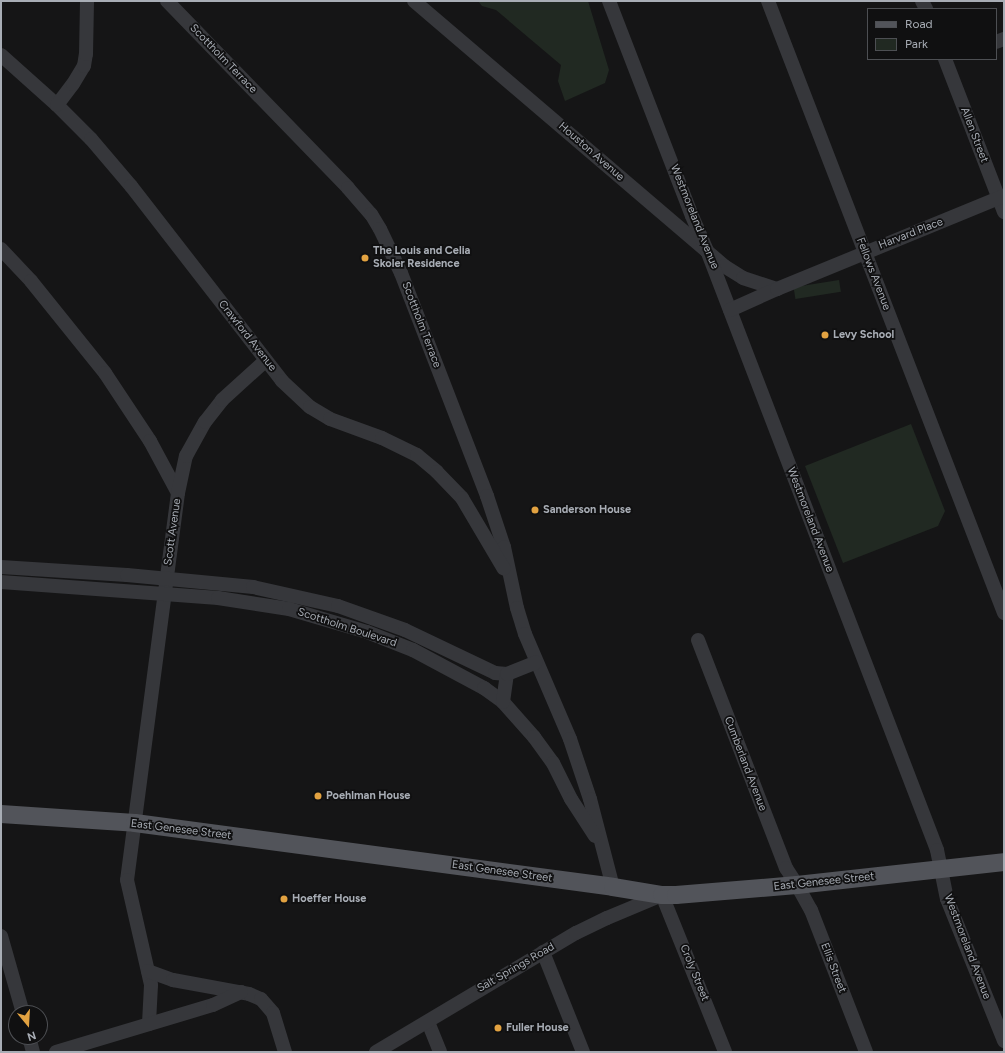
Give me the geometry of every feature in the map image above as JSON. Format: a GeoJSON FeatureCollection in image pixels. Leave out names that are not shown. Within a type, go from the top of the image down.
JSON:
{"type":"FeatureCollection","features":[{"type":"Feature","properties":{"kind":"main road","name":"East Genesee Street"},"geometry":{"type":"LineString","coordinates":[[1,814],[135,824],[613,887],[662,895],[798,885],[1004,862]]}},
{"type":"Feature","properties":{"kind":"street"},"geometry":{"type":"LineString","coordinates":[[57,105],[73,84],[84,66],[86,54],[87,1]]}},
{"type":"Feature","properties":{"kind":"street","name":"Scottholm Terrace"},"geometry":{"type":"LineString","coordinates":[[167,1],[348,188],[371,214],[380,229],[401,273],[487,496],[504,547],[519,615],[536,662]]}},
{"type":"Feature","properties":{"kind":"street","name":"Houston Avenue"},"geometry":{"type":"LineString","coordinates":[[414,1],[724,266],[743,278],[776,289]]}},
{"type":"Feature","properties":{"kind":"street","name":"Westmoreland Avenue"},"geometry":{"type":"LineString","coordinates":[[609,1],[692,216],[708,253],[934,842],[947,899],[1004,1041]]}},
{"type":"Feature","properties":{"kind":"street","name":"Fellows Avenue"},"geometry":{"type":"LineString","coordinates":[[768,1],[1004,613]]}},
{"type":"Feature","properties":{"kind":"street","name":"Crawford Avenue"},"geometry":{"type":"LineString","coordinates":[[1,55],[57,105],[91,139],[131,186],[282,381],[310,407],[330,419],[389,441],[417,455],[437,472],[462,498],[474,515],[512,583]]}},
{"type":"Feature","properties":{"kind":"street","name":"Allen Street"},"geometry":{"type":"LineString","coordinates":[[947,60],[1001,197],[1004,212]]}},
{"type":"Feature","properties":{"kind":"street","name":"Harvard Place"},"geometry":{"type":"LineString","coordinates":[[730,310],[864,252],[1001,197]]}},
{"type":"Feature","properties":{"kind":"street","name":"Scott Avenue"},"geometry":{"type":"LineString","coordinates":[[1,249],[36,286],[105,373],[150,441],[178,493],[128,888],[148,971],[151,999],[149,1024]]}},
{"type":"Feature","properties":{"kind":"street"},"geometry":{"type":"LineString","coordinates":[[178,493],[186,456],[205,422],[222,400],[265,361]]}},
{"type":"Feature","properties":{"kind":"street","name":"Scottholm Boulevard"},"geometry":{"type":"LineString","coordinates":[[1,567],[253,587],[338,606],[405,630],[494,673],[507,674]]}},
{"type":"Feature","properties":{"kind":"street","name":"Scottholm Boulevard"},"geometry":{"type":"LineString","coordinates":[[1,582],[218,598],[290,610],[340,623],[414,650],[484,688],[503,702],[534,737],[553,763],[571,799],[602,848]]}},
{"type":"Feature","properties":{"kind":"street","name":"Cumberland Avenue"},"geometry":{"type":"LineString","coordinates":[[698,640],[786,868],[798,885]]}},
{"type":"Feature","properties":{"kind":"street"},"geometry":{"type":"LineString","coordinates":[[503,702],[507,674],[536,662]]}},
{"type":"Feature","properties":{"kind":"street","name":"Scottholm Boulevard"},"geometry":{"type":"LineString","coordinates":[[536,662],[570,739],[590,799],[613,887]]}},
{"type":"Feature","properties":{"kind":"street","name":"Ellis Street"},"geometry":{"type":"LineString","coordinates":[[798,885],[810,910],[866,1052]]}},
{"type":"Feature","properties":{"kind":"street","name":"Salt Springs Road"},"geometry":{"type":"LineString","coordinates":[[376,1052],[543,952],[607,918],[662,895]]}},
{"type":"Feature","properties":{"kind":"street","name":"Croly Street"},"geometry":{"type":"LineString","coordinates":[[662,895],[725,1052]]}},
{"type":"Feature","properties":{"kind":"street"},"geometry":{"type":"LineString","coordinates":[[1,936],[21,1005]]}},
{"type":"Feature","properties":{"kind":"street"},"geometry":{"type":"LineString","coordinates":[[543,952],[583,1052]]}},
{"type":"Feature","properties":{"kind":"street"},"geometry":{"type":"LineString","coordinates":[[148,971],[173,980],[241,992],[261,999],[270,1008],[285,1052]]}},
{"type":"Feature","properties":{"kind":"street"},"geometry":{"type":"LineString","coordinates":[[56,1052],[213,1005],[241,992]]}},
{"type":"Feature","properties":{"kind":"street"},"geometry":{"type":"LineString","coordinates":[[428,1022],[440,1052]]}},
{"type":"Feature","properties":{"kind":"green space"},"geometry":{"type":"Polygon","coordinates":[[[478,1],[588,1],[609,70],[605,83],[565,101],[558,81],[561,65],[496,10],[482,6],[478,1]]]}},
{"type":"Feature","properties":{"kind":"green space"},"geometry":{"type":"Polygon","coordinates":[[[839,280],[841,292],[795,299],[794,287],[839,280]]]}},
{"type":"Feature","properties":{"kind":"green space"},"geometry":{"type":"Polygon","coordinates":[[[911,424],[945,511],[938,526],[843,563],[805,466],[911,424]]]}},
{"type":"Feature","properties":{"kind":"place","name":"The Louis and Celia Skoler Residence"},"geometry":{"type":"Point","coordinates":[365,258]}},
{"type":"Feature","properties":{"kind":"place","name":"Levy School"},"geometry":{"type":"Point","coordinates":[825,335]}},
{"type":"Feature","properties":{"kind":"place","name":"Sanderson House"},"geometry":{"type":"Point","coordinates":[535,510]}},
{"type":"Feature","properties":{"kind":"place","name":"Poehlman House"},"geometry":{"type":"Point","coordinates":[318,796]}},
{"type":"Feature","properties":{"kind":"place","name":"Hoeffer House"},"geometry":{"type":"Point","coordinates":[284,899]}},
{"type":"Feature","properties":{"kind":"place","name":"Fuller House"},"geometry":{"type":"Point","coordinates":[498,1028]}}]}
